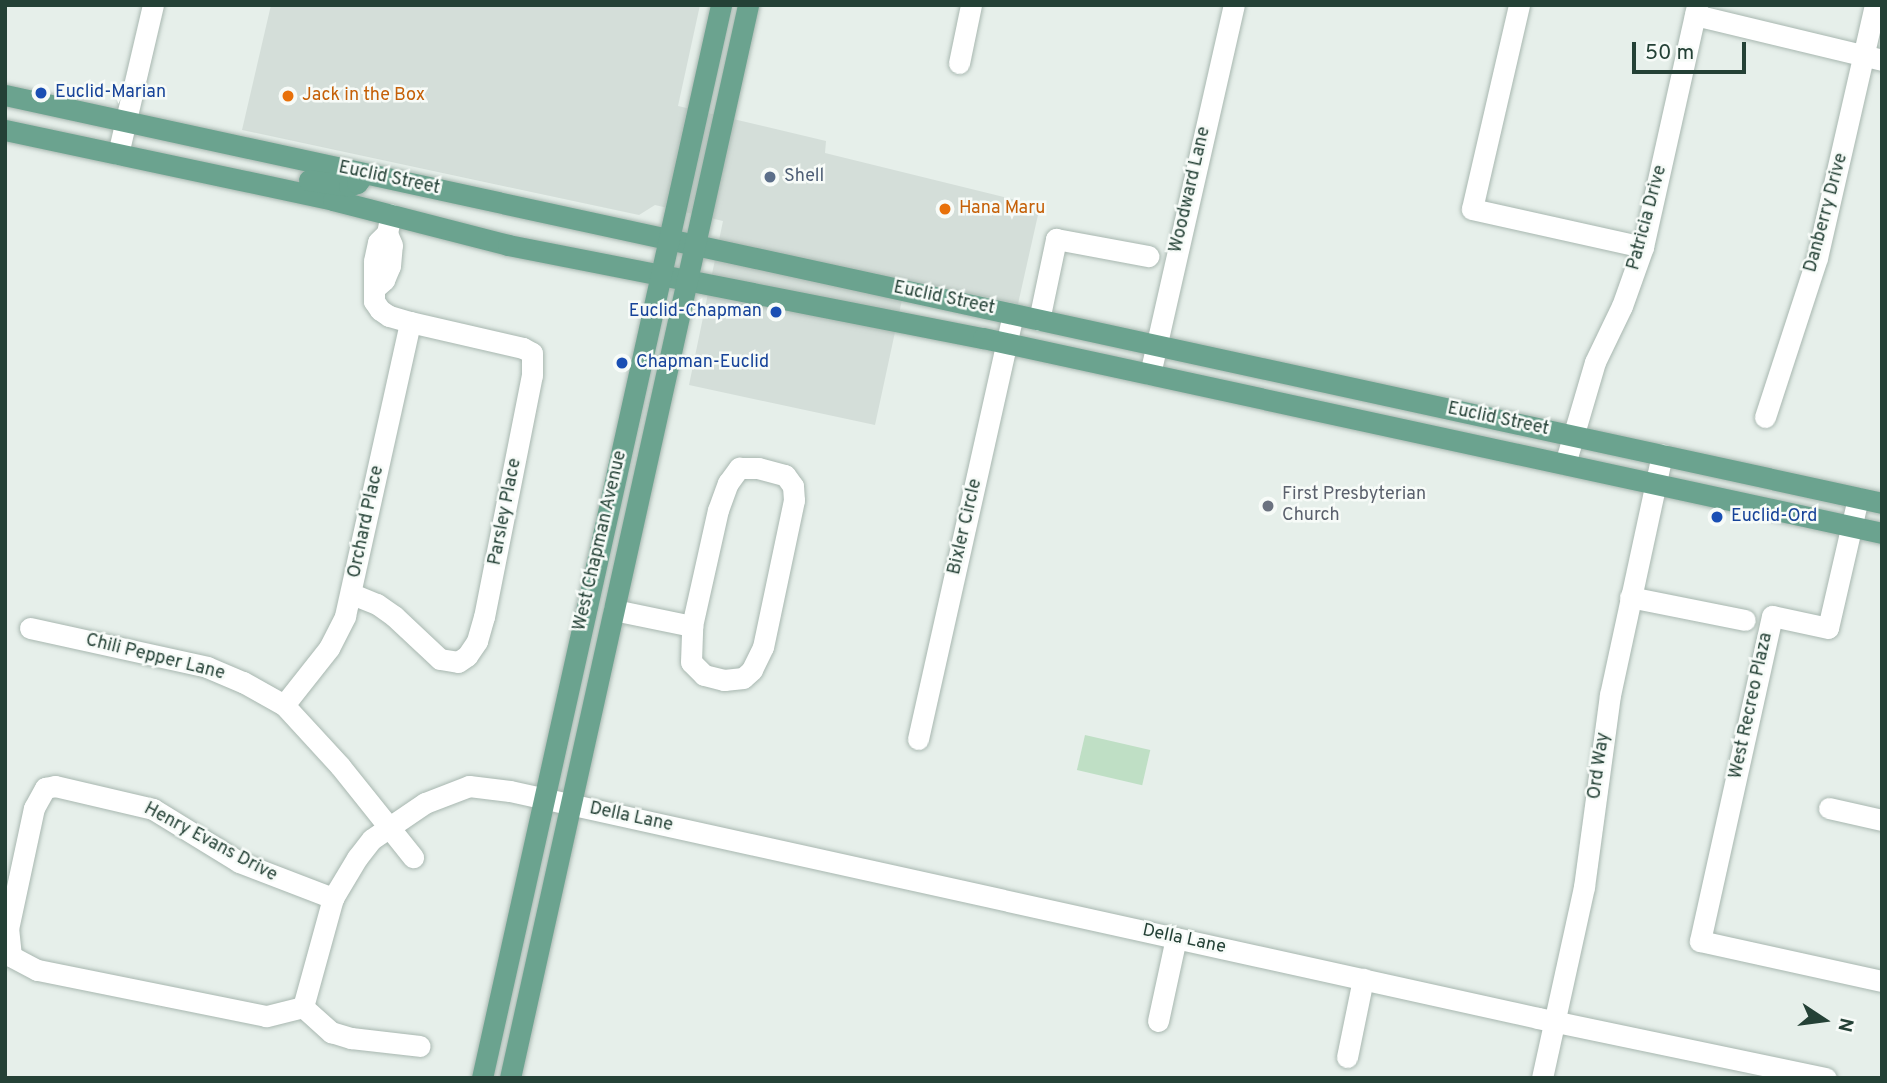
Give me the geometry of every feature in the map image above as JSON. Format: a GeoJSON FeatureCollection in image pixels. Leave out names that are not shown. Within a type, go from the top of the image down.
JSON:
{"type":"FeatureCollection","features":[{"type":"Feature","properties":{"kind":"main road","name":"West Chapman Avenue"},"geometry":{"type":"LineString","coordinates":[[482,1078],[720,5]]}},
{"type":"Feature","properties":{"kind":"main road","name":"West Chapman Avenue"},"geometry":{"type":"LineString","coordinates":[[510,1078],[748,5]]}},
{"type":"Feature","properties":{"kind":"main road","name":"Euclid Street"},"geometry":{"type":"LineString","coordinates":[[5,96],[1882,503]]}},
{"type":"Feature","properties":{"kind":"main road","name":"Euclid Street"},"geometry":{"type":"LineString","coordinates":[[5,130],[354,205],[389,224],[1007,343],[1882,533]]}},
{"type":"Feature","properties":{"kind":"main road"},"geometry":{"type":"LineString","coordinates":[[260,185],[272,173],[349,186],[357,183],[364,174]]}},
{"type":"Feature","properties":{"kind":"main road"},"geometry":{"type":"LineString","coordinates":[[354,205],[362,195],[370,192],[439,204],[454,193]]}},
{"type":"Feature","properties":{"kind":"main road"},"geometry":{"type":"LineString","coordinates":[[1366,421],[1372,392]]}},
{"type":"Feature","properties":{"kind":"main road"},"geometry":{"type":"LineString","coordinates":[[587,604],[614,610]]}},
{"type":"Feature","properties":{"kind":"street"},"geometry":{"type":"LineString","coordinates":[[118,154],[153,5]]}},
{"type":"Feature","properties":{"kind":"street"},"geometry":{"type":"LineString","coordinates":[[959,63],[971,5]]}},
{"type":"Feature","properties":{"kind":"street","name":"Woodward Lane"},"geometry":{"type":"LineString","coordinates":[[1150,374],[1234,5]]}},
{"type":"Feature","properties":{"kind":"street"},"geometry":{"type":"LineString","coordinates":[[1519,5],[1472,209],[1643,247]]}},
{"type":"Feature","properties":{"kind":"street","name":"Danberry Drive"},"geometry":{"type":"LineString","coordinates":[[1765,417],[1817,258],[1874,58],[1875,5]]}},
{"type":"Feature","properties":{"kind":"street"},"geometry":{"type":"LineString","coordinates":[[1696,10],[1874,58]]}},
{"type":"Feature","properties":{"kind":"street","name":"Patricia Drive"},"geometry":{"type":"LineString","coordinates":[[1564,464],[1595,362],[1622,306],[1643,247],[1696,10]]}},
{"type":"Feature","properties":{"kind":"street"},"geometry":{"type":"LineString","coordinates":[[389,224],[378,242],[374,261],[374,301],[380,310],[389,316],[410,322]]}},
{"type":"Feature","properties":{"kind":"street"},"geometry":{"type":"LineString","coordinates":[[1039,320],[1056,239],[1148,256]]}},
{"type":"Feature","properties":{"kind":"street","name":"Bixler Circle"},"geometry":{"type":"LineString","coordinates":[[918,739],[1013,314]]}},
{"type":"Feature","properties":{"kind":"street","name":"Parsley Place"},"geometry":{"type":"LineString","coordinates":[[352,594],[377,604],[394,616],[440,659],[458,662],[467,656],[477,641],[484,617],[532,375],[532,353],[523,348],[410,322]]}},
{"type":"Feature","properties":{"kind":"street","name":"Orchard Place"},"geometry":{"type":"LineString","coordinates":[[284,705],[329,648],[352,594],[410,322]]}},
{"type":"Feature","properties":{"kind":"street","name":"Ord Way"},"geometry":{"type":"LineString","coordinates":[[1542,1078],[1584,887],[1610,695],[1662,455]]}},
{"type":"Feature","properties":{"kind":"street"},"geometry":{"type":"LineString","coordinates":[[739,468],[758,468],[785,475],[793,486],[794,500],[763,647],[752,670],[743,678],[724,680],[704,675],[691,662],[692,626],[718,510],[728,483],[739,468]]}},
{"type":"Feature","properties":{"kind":"street","name":"West Recreo Plaza"},"geometry":{"type":"LineString","coordinates":[[1858,498],[1828,628],[1772,616],[1700,941],[1882,981]]}},
{"type":"Feature","properties":{"kind":"street"},"geometry":{"type":"LineString","coordinates":[[1630,597],[1745,620]]}},
{"type":"Feature","properties":{"kind":"street"},"geometry":{"type":"LineString","coordinates":[[614,610],[692,626]]}},
{"type":"Feature","properties":{"kind":"street","name":"Chili Pepper Lane"},"geometry":{"type":"LineString","coordinates":[[30,628],[207,667],[243,682],[284,705],[340,766],[413,857]]}},
{"type":"Feature","properties":{"kind":"street","name":"Della Lane"},"geometry":{"type":"LineString","coordinates":[[303,1007],[333,898],[357,858],[388,827],[425,803],[469,786],[544,799],[1553,1021],[1826,1078]]}},
{"type":"Feature","properties":{"kind":"street","name":"Henry Evans Drive"},"geometry":{"type":"LineString","coordinates":[[303,1007],[266,1016],[37,970],[11,956],[8,929],[34,808],[45,788],[65,787],[153,809],[239,862],[333,898]]}},
{"type":"Feature","properties":{"kind":"street"},"geometry":{"type":"LineString","coordinates":[[1829,808],[1882,820]]}},
{"type":"Feature","properties":{"kind":"street"},"geometry":{"type":"LineString","coordinates":[[1158,1021],[1176,938]]}},
{"type":"Feature","properties":{"kind":"street"},"geometry":{"type":"LineString","coordinates":[[1347,1057],[1363,979]]}},
{"type":"Feature","properties":{"kind":"street"},"geometry":{"type":"LineString","coordinates":[[303,1007],[331,1032],[351,1038],[420,1046]]}},
{"type":"Feature","properties":{"kind":"shaded area"},"geometry":{"type":"Polygon","coordinates":[[[271,5],[700,5],[678,106],[826,141],[825,153],[1040,206],[1018,304],[906,281],[875,425],[689,385],[723,221],[655,205],[639,215],[242,130],[271,5]]]}},
{"type":"Feature","properties":{"kind":"green space"},"geometry":{"type":"Polygon","coordinates":[[[1085,735],[1150,750],[1142,785],[1077,770],[1085,735]]]}},
{"type":"Feature","properties":{"kind":"place","name":"Euclid-Marian"},"geometry":{"type":"Point","coordinates":[41,93]}},
{"type":"Feature","properties":{"kind":"place","name":"Jack in the Box"},"geometry":{"type":"Point","coordinates":[288,96]}},
{"type":"Feature","properties":{"kind":"place","name":"Shell"},"geometry":{"type":"Point","coordinates":[770,177]}},
{"type":"Feature","properties":{"kind":"place","name":"Hana Maru"},"geometry":{"type":"Point","coordinates":[945,209]}},
{"type":"Feature","properties":{"kind":"place","name":"Euclid-Chapman"},"geometry":{"type":"Point","coordinates":[776,312]}},
{"type":"Feature","properties":{"kind":"place","name":"Chapman-Euclid"},"geometry":{"type":"Point","coordinates":[622,363]}},
{"type":"Feature","properties":{"kind":"place","name":"First Presbyterian Church"},"geometry":{"type":"Point","coordinates":[1268,506]}},
{"type":"Feature","properties":{"kind":"place","name":"Euclid-Ord"},"geometry":{"type":"Point","coordinates":[1717,517]}}]}
